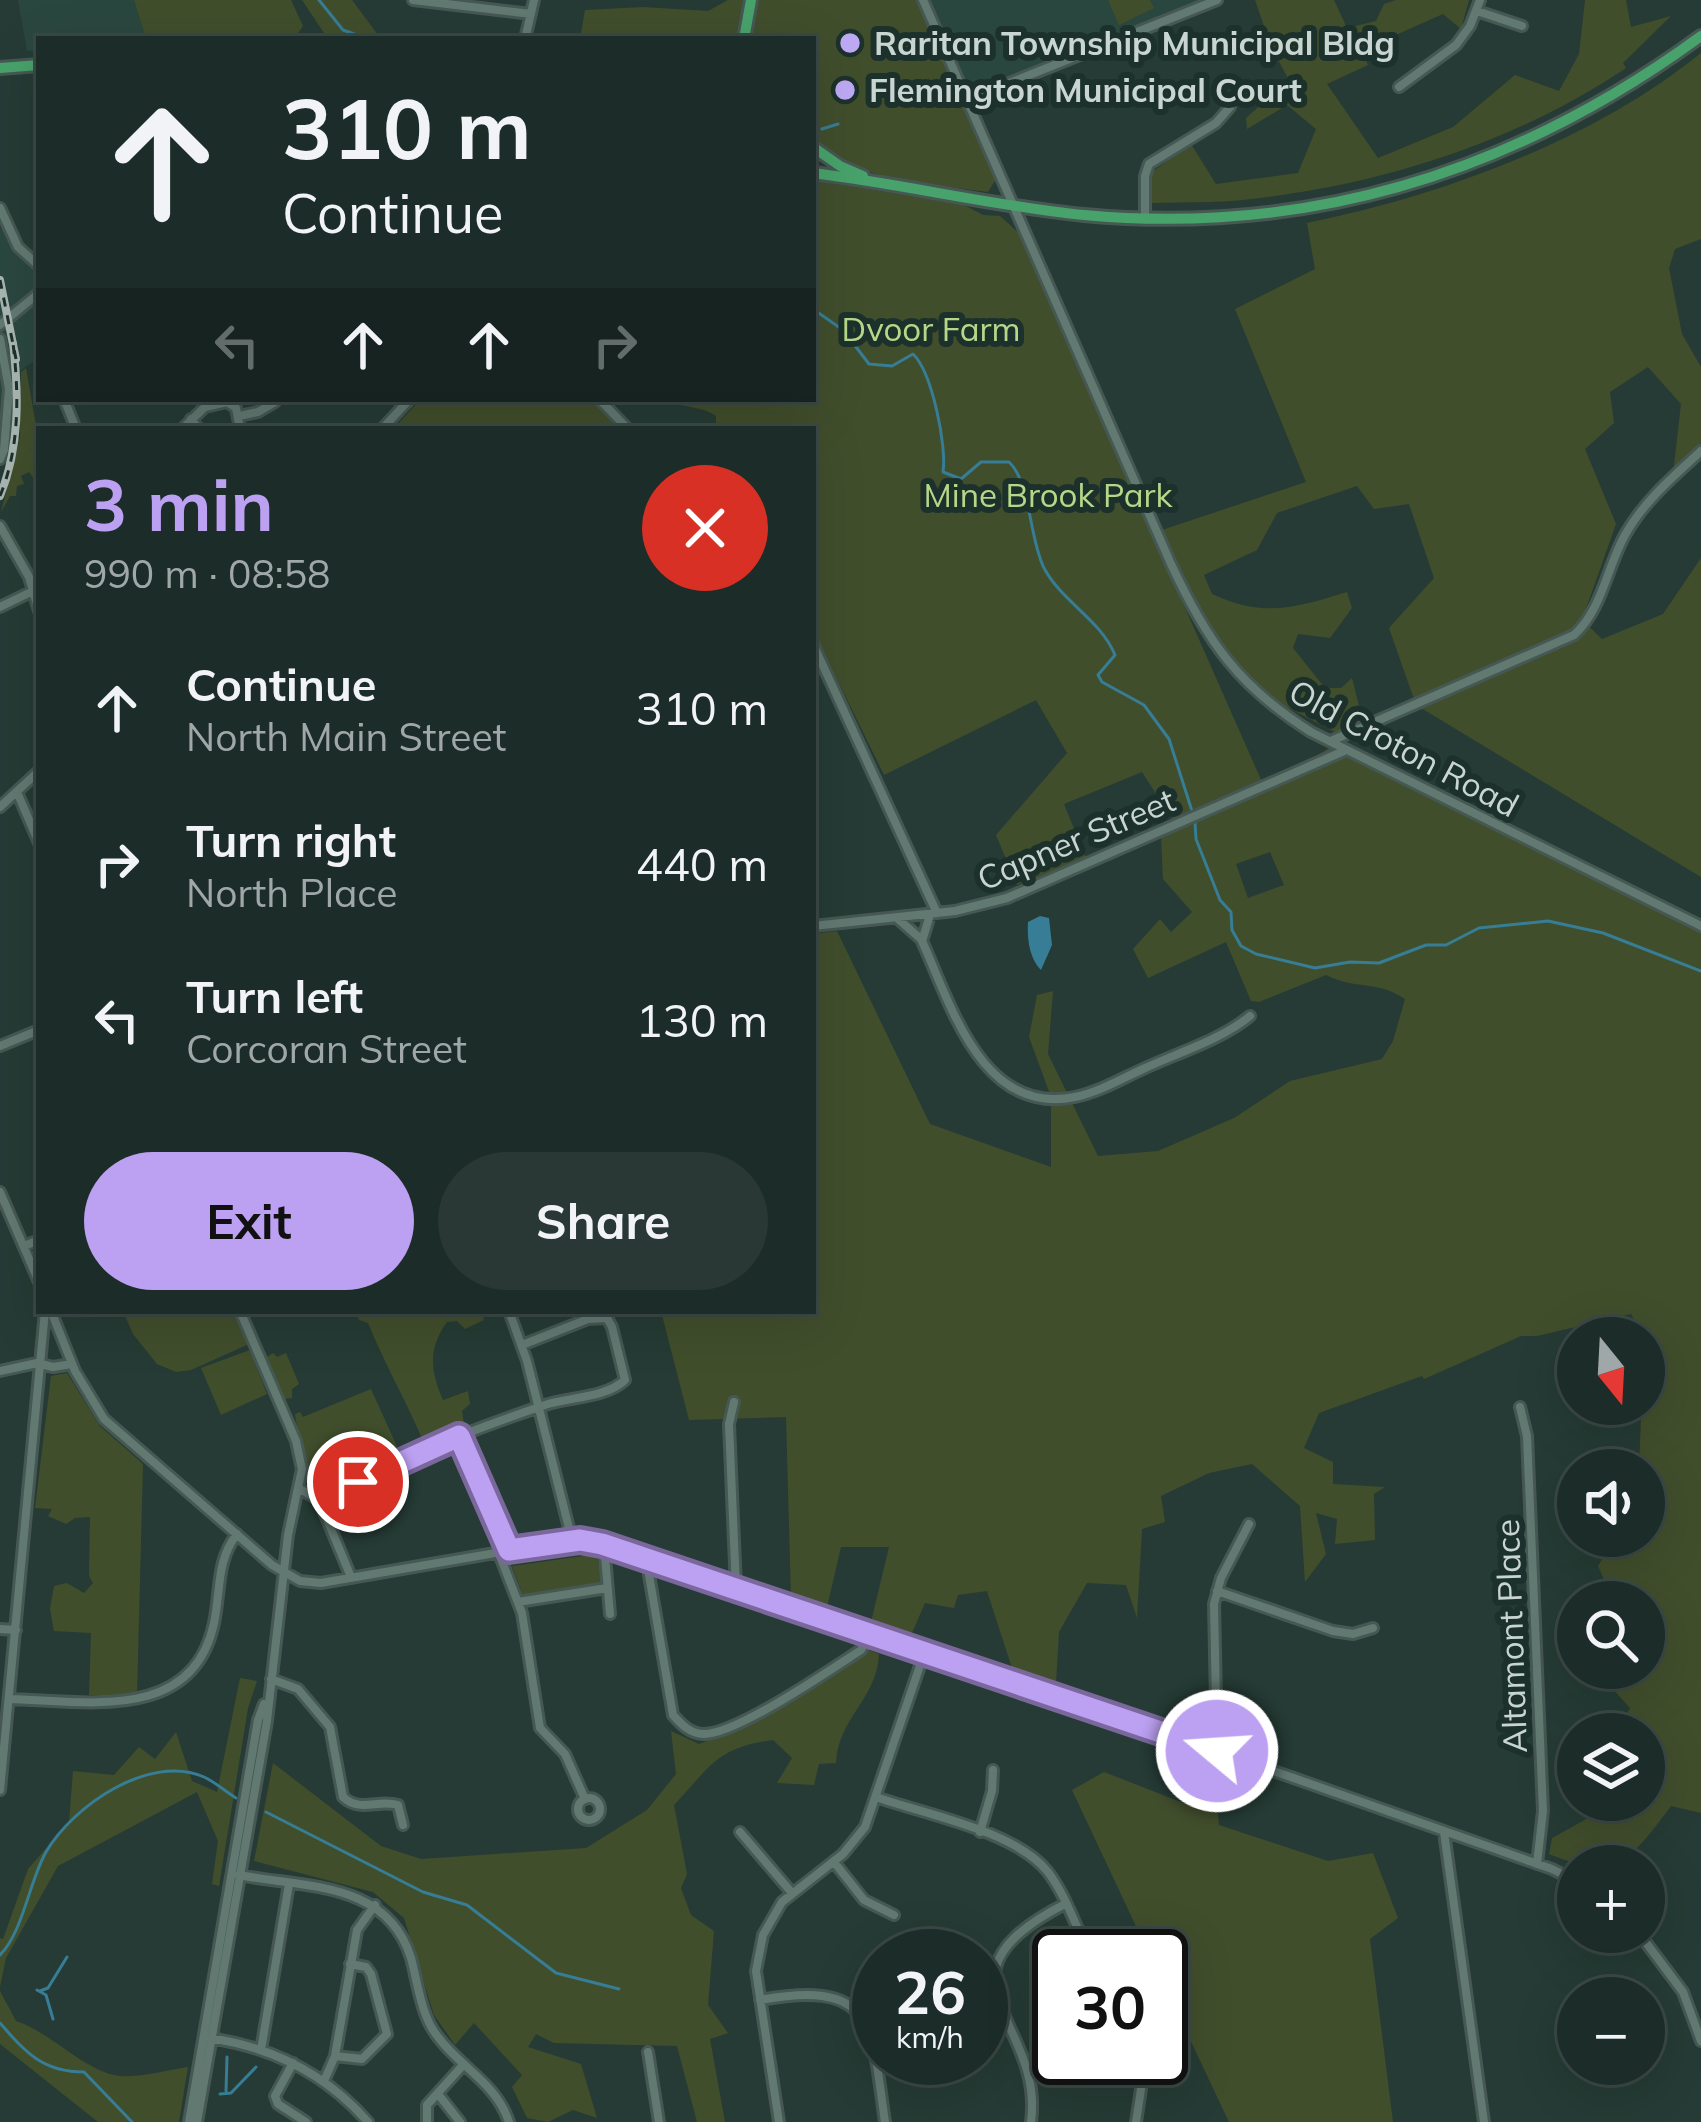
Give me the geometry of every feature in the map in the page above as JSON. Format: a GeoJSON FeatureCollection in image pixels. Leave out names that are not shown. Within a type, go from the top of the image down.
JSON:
{"type":"FeatureCollection","features":[{"type":"Feature","properties":{"kind":"main road"},"geometry":{"type":"LineString","coordinates":[[745,36],[751,0]]}},
{"type":"Feature","properties":{"kind":"main road"},"geometry":{"type":"LineString","coordinates":[[816,173],[1012,205],[1145,219],[1285,211],[1437,176],[1569,121],[1648,74],[1701,35]]}},
{"type":"Feature","properties":{"kind":"main road"},"geometry":{"type":"LineString","coordinates":[[0,68],[36,65]]}},
{"type":"Feature","properties":{"kind":"main road"},"geometry":{"type":"LineString","coordinates":[[816,149],[839,166],[883,184]]}},
{"type":"Feature","properties":{"kind":"street"},"geometry":{"type":"LineString","coordinates":[[413,0],[531,14]]}},
{"type":"Feature","properties":{"kind":"street"},"geometry":{"type":"LineString","coordinates":[[526,36],[534,0]]}},
{"type":"Feature","properties":{"kind":"street","name":"Old Croton Road"},"geometry":{"type":"LineString","coordinates":[[923,0],[1171,564],[1208,637],[1261,697],[1330,742],[1701,926]]}},
{"type":"Feature","properties":{"kind":"street"},"geometry":{"type":"LineString","coordinates":[[967,100],[1217,0]]}},
{"type":"Feature","properties":{"kind":"street"},"geometry":{"type":"LineString","coordinates":[[1399,87],[1449,52],[1480,0]]}},
{"type":"Feature","properties":{"kind":"street"},"geometry":{"type":"LineString","coordinates":[[1477,11],[1522,26]]}},
{"type":"Feature","properties":{"kind":"street"},"geometry":{"type":"LineString","coordinates":[[1145,219],[1144,176],[1149,164],[1216,123],[1230,107]]}},
{"type":"Feature","properties":{"kind":"street"},"geometry":{"type":"LineString","coordinates":[[0,208],[16,243],[36,263]]}},
{"type":"Feature","properties":{"kind":"street"},"geometry":{"type":"LineString","coordinates":[[0,325],[36,295]]}},
{"type":"Feature","properties":{"kind":"street"},"geometry":{"type":"LineString","coordinates":[[0,339],[9,389],[0,459]]}},
{"type":"Feature","properties":{"kind":"street"},"geometry":{"type":"LineString","coordinates":[[185,426],[216,403],[258,412],[275,402]]}},
{"type":"Feature","properties":{"kind":"street"},"geometry":{"type":"LineString","coordinates":[[385,426],[407,402]]}},
{"type":"Feature","properties":{"kind":"street"},"geometry":{"type":"LineString","coordinates":[[602,402],[625,426]]}},
{"type":"Feature","properties":{"kind":"street"},"geometry":{"type":"LineString","coordinates":[[191,419],[197,426]]}},
{"type":"Feature","properties":{"kind":"street"},"geometry":{"type":"LineString","coordinates":[[1330,742],[1574,635],[1591,614],[1634,520],[1701,451]]}},
{"type":"Feature","properties":{"kind":"street"},"geometry":{"type":"LineString","coordinates":[[0,526],[27,572],[36,601]]}},
{"type":"Feature","properties":{"kind":"street"},"geometry":{"type":"LineString","coordinates":[[0,607],[33,591]]}},
{"type":"Feature","properties":{"kind":"street"},"geometry":{"type":"LineString","coordinates":[[816,651],[934,914],[922,940]]}},
{"type":"Feature","properties":{"kind":"street","name":"Capner Street"},"geometry":{"type":"LineString","coordinates":[[816,926],[934,914],[1007,898],[1345,750]]}},
{"type":"Feature","properties":{"kind":"street"},"geometry":{"type":"LineString","coordinates":[[0,807],[36,774]]}},
{"type":"Feature","properties":{"kind":"street"},"geometry":{"type":"LineString","coordinates":[[17,791],[36,836]]}},
{"type":"Feature","properties":{"kind":"street"},"geometry":{"type":"LineString","coordinates":[[896,918],[922,940],[980,1059],[1003,1081],[1038,1096],[1067,1098],[1098,1089],[1250,1016]]}},
{"type":"Feature","properties":{"kind":"street"},"geometry":{"type":"LineString","coordinates":[[0,1046],[36,1031]]}},
{"type":"Feature","properties":{"kind":"street"},"geometry":{"type":"LineString","coordinates":[[0,1192],[36,1275]]}},
{"type":"Feature","properties":{"kind":"street"},"geometry":{"type":"LineString","coordinates":[[24,1246],[36,1241]]}},
{"type":"Feature","properties":{"kind":"street"},"geometry":{"type":"LineString","coordinates":[[0,1790],[48,1314]]}},
{"type":"Feature","properties":{"kind":"street"},"geometry":{"type":"LineString","coordinates":[[49,1314],[72,1364],[111,1427],[285,1574],[310,1582],[572,1540],[604,1545],[1217,1751],[1557,1873]]}},
{"type":"Feature","properties":{"kind":"street"},"geometry":{"type":"LineString","coordinates":[[193,2122],[300,1490],[299,1450],[241,1314]]}},
{"type":"Feature","properties":{"kind":"street"},"geometry":{"type":"LineString","coordinates":[[510,1314],[572,1540]]}},
{"type":"Feature","properties":{"kind":"street"},"geometry":{"type":"LineString","coordinates":[[319,1500],[459,1436],[538,1407],[618,1387],[625,1380],[610,1322],[602,1317],[522,1345]]}},
{"type":"Feature","properties":{"kind":"street"},"geometry":{"type":"LineString","coordinates":[[0,1371],[42,1363],[53,1367],[72,1364]]}},
{"type":"Feature","properties":{"kind":"street"},"geometry":{"type":"LineString","coordinates":[[734,1402],[729,1432],[736,1588]]}},
{"type":"Feature","properties":{"kind":"street","name":"Altamont Place"},"geometry":{"type":"LineString","coordinates":[[1520,1406],[1526,1436],[1543,1811],[1537,1864]]}},
{"type":"Feature","properties":{"kind":"street"},"geometry":{"type":"LineString","coordinates":[[459,1436],[504,1550],[540,1728],[569,1761],[585,1799]]}},
{"type":"Feature","properties":{"kind":"street"},"geometry":{"type":"LineString","coordinates":[[300,1490],[319,1500],[351,1577]]}},
{"type":"Feature","properties":{"kind":"street"},"geometry":{"type":"LineString","coordinates":[[1217,1751],[1212,1628],[1217,1591],[1249,1524]]}},
{"type":"Feature","properties":{"kind":"street"},"geometry":{"type":"LineString","coordinates":[[9,1699],[132,1701],[171,1686],[195,1665],[206,1647],[215,1618],[222,1556],[237,1534]]}},
{"type":"Feature","properties":{"kind":"street"},"geometry":{"type":"LineString","coordinates":[[263,1557],[277,1553],[288,1540]]}},
{"type":"Feature","properties":{"kind":"street"},"geometry":{"type":"LineString","coordinates":[[604,1545],[610,1614]]}},
{"type":"Feature","properties":{"kind":"street"},"geometry":{"type":"LineString","coordinates":[[652,1559],[649,1575],[673,1715],[685,1729],[705,1735],[766,1710],[861,1650],[868,1634]]}},
{"type":"Feature","properties":{"kind":"street"},"geometry":{"type":"LineString","coordinates":[[518,1602],[607,1588]]}},
{"type":"Feature","properties":{"kind":"street"},"geometry":{"type":"LineString","coordinates":[[1217,1591],[1333,1631],[1353,1634],[1373,1628]]}},
{"type":"Feature","properties":{"kind":"street"},"geometry":{"type":"LineString","coordinates":[[0,1629],[16,1630]]}},
{"type":"Feature","properties":{"kind":"street"},"geometry":{"type":"LineString","coordinates":[[779,2122],[757,1971],[763,1935],[792,1893],[834,1862],[865,1827],[924,1654]]}},
{"type":"Feature","properties":{"kind":"street"},"geometry":{"type":"LineString","coordinates":[[271,1679],[293,1685],[330,1727],[343,1797],[362,1807],[398,1805],[403,1825]]}},
{"type":"Feature","properties":{"kind":"street"},"geometry":{"type":"LineString","coordinates":[[980,1832],[993,1770]]}},
{"type":"Feature","properties":{"kind":"street"},"geometry":{"type":"LineString","coordinates":[[876,1798],[1021,1848],[1051,1876],[1077,1929]]}},
{"type":"Feature","properties":{"kind":"street"},"geometry":{"type":"LineString","coordinates":[[740,1832],[792,1893]]}},
{"type":"Feature","properties":{"kind":"street"},"geometry":{"type":"LineString","coordinates":[[1444,1832],[1484,2122]]}},
{"type":"Feature","properties":{"kind":"street"},"geometry":{"type":"LineString","coordinates":[[834,1862],[864,1900],[894,1915]]}},
{"type":"Feature","properties":{"kind":"street"},"geometry":{"type":"LineString","coordinates":[[236,1875],[354,1895],[394,1922],[432,2029],[496,2095],[509,2122]]}},
{"type":"Feature","properties":{"kind":"street"},"geometry":{"type":"LineString","coordinates":[[261,2050],[289,1884]]}},
{"type":"Feature","properties":{"kind":"street"},"geometry":{"type":"LineString","coordinates":[[1031,2122],[1031,2081],[998,2002],[995,1971],[1013,1935],[1065,1904]]}},
{"type":"Feature","properties":{"kind":"street"},"geometry":{"type":"LineString","coordinates":[[324,2081],[334,2056],[357,1930],[375,1905]]}},
{"type":"Feature","properties":{"kind":"street"},"geometry":{"type":"LineString","coordinates":[[1654,1953],[1683,1992],[1701,2041]]}},
{"type":"Feature","properties":{"kind":"street"},"geometry":{"type":"LineString","coordinates":[[334,2056],[362,2059],[387,2034],[371,1974],[366,1967],[350,1964]]}},
{"type":"Feature","properties":{"kind":"street"},"geometry":{"type":"LineString","coordinates":[[760,2000],[813,1992],[849,2006],[872,2038],[885,2122]]}},
{"type":"Feature","properties":{"kind":"street"},"geometry":{"type":"LineString","coordinates":[[207,2038],[293,2063],[324,2081],[368,2122]]}},
{"type":"Feature","properties":{"kind":"street"},"geometry":{"type":"LineString","coordinates":[[648,2052],[659,2122]]}},
{"type":"Feature","properties":{"kind":"street"},"geometry":{"type":"LineString","coordinates":[[293,2063],[275,2096],[278,2104],[306,2122]]}},
{"type":"Feature","properties":{"kind":"street"},"geometry":{"type":"LineString","coordinates":[[427,2122],[427,2105],[464,2064]]}},
{"type":"Feature","properties":{"kind":"street"},"geometry":{"type":"LineString","coordinates":[[1136,2122],[1141,2085]]}},
{"type":"Feature","properties":{"kind":"street"},"geometry":{"type":"LineString","coordinates":[[438,2094],[460,2122]]}},
{"type":"Feature","properties":{"kind":"shaded area"},"geometry":{"type":"Polygon","coordinates":[[[18,0],[134,0],[145,36],[36,36],[36,50],[27,51],[18,0]]]}},
{"type":"Feature","properties":{"kind":"shaded area"},"geometry":{"type":"Polygon","coordinates":[[[923,0],[1210,0],[973,95],[963,92],[923,0]]]}},
{"type":"Feature","properties":{"kind":"shaded area"},"geometry":{"type":"Polygon","coordinates":[[[0,226],[36,273],[36,359],[4,383],[0,426],[0,226]]]}},
{"type":"Feature","properties":{"kind":"green space"},"geometry":{"type":"Polygon","coordinates":[[[134,0],[291,0],[303,26],[296,36],[145,36],[134,0]]]}},
{"type":"Feature","properties":{"kind":"green space"},"geometry":{"type":"Polygon","coordinates":[[[302,0],[352,0],[379,36],[326,36],[302,0]]]}},
{"type":"Feature","properties":{"kind":"green space"},"geometry":{"type":"Polygon","coordinates":[[[728,0],[743,0],[737,36],[581,36],[585,10],[708,11],[728,0]]]}},
{"type":"Feature","properties":{"kind":"green space"},"geometry":{"type":"Polygon","coordinates":[[[758,0],[916,0],[996,179],[988,192],[894,179],[831,152],[816,140],[816,36],[752,36],[758,0]]]}},
{"type":"Feature","properties":{"kind":"green space"},"geometry":{"type":"Polygon","coordinates":[[[1108,0],[1150,0],[1154,8],[1119,25],[1108,0]]]}},
{"type":"Feature","properties":{"kind":"green space"},"geometry":{"type":"Polygon","coordinates":[[[1255,0],[1334,0],[1347,28],[1376,21],[1384,4],[1396,0],[1469,0],[1461,29],[1443,14],[1362,50],[1368,65],[1327,84],[1378,158],[1453,127],[1515,75],[1559,91],[1579,54],[1585,0],[1626,0],[1631,27],[1671,16],[1623,63],[1626,68],[1540,118],[1447,156],[1301,192],[1150,203],[1145,177],[1191,144],[1216,184],[1298,173],[1316,129],[1287,105],[1247,129],[1246,118],[1289,80],[1255,0]]]}},
{"type":"Feature","properties":{"kind":"green space"},"geometry":{"type":"Polygon","coordinates":[[[1701,53],[1701,239],[1675,249],[1669,268],[1682,334],[1701,367],[1701,446],[1673,474],[1681,404],[1648,367],[1610,392],[1614,423],[1585,449],[1616,524],[1582,620],[1602,639],[1663,614],[1701,558],[1701,877],[1416,705],[1389,628],[1434,578],[1409,504],[1374,509],[1357,486],[1277,513],[1257,550],[1204,575],[1212,594],[1263,608],[1295,606],[1347,592],[1352,608],[1330,638],[1298,634],[1293,648],[1325,688],[1341,688],[1352,678],[1363,722],[1335,732],[1279,703],[1211,642],[1159,531],[1306,482],[1235,309],[1315,269],[1307,223],[1411,197],[1514,160],[1613,113],[1701,53]]]}},
{"type":"Feature","properties":{"kind":"green space","name":"Dvoor Farm"},"geometry":{"type":"Polygon","coordinates":[[[816,180],[964,205],[983,215],[1000,216],[1020,234],[1262,782],[1173,820],[1142,772],[1064,804],[1086,858],[1017,885],[996,835],[1067,753],[1036,700],[884,775],[816,636],[816,426],[716,426],[716,416],[710,412],[670,402],[816,402],[816,180]]]}},
{"type":"Feature","properties":{"kind":"green space"},"geometry":{"type":"Polygon","coordinates":[[[26,368],[36,426],[36,478],[29,472],[21,476],[24,484],[17,486],[16,496],[10,496],[1,512],[20,437],[21,372],[26,368]]]}},
{"type":"Feature","properties":{"kind":"green space"},"geometry":{"type":"Polygon","coordinates":[[[418,402],[594,402],[617,426],[396,426],[418,402]]]}},
{"type":"Feature","properties":{"kind":"green space"},"geometry":{"type":"Polygon","coordinates":[[[1329,748],[1701,932],[1701,1813],[1671,1806],[1665,1814],[1665,1713],[1628,1713],[1630,1708],[1613,1689],[1665,1689],[1665,1581],[1605,1581],[1598,1566],[1603,1557],[1665,1557],[1665,1449],[1640,1449],[1641,1425],[1665,1425],[1665,1317],[1557,1317],[1557,1331],[1521,1336],[1424,1379],[1319,1413],[1304,1448],[1333,1462],[1333,1484],[1385,1487],[1374,1494],[1375,1540],[1335,1544],[1337,1519],[1316,1513],[1326,1554],[1305,1582],[1300,1506],[1252,1464],[1209,1473],[1161,1496],[1165,1522],[1142,1529],[1137,1618],[1126,1585],[1087,1583],[1059,1632],[1056,1683],[1012,1668],[987,1591],[958,1595],[954,1608],[925,1603],[912,1633],[871,1622],[889,1547],[841,1547],[827,1607],[791,1597],[786,1417],[689,1420],[662,1314],[816,1314],[816,934],[837,931],[930,1124],[1051,1167],[1051,1097],[1029,1037],[1037,995],[1053,991],[1048,1054],[1098,1156],[1158,1151],[1234,1118],[1290,1081],[1382,1059],[1393,1041],[1405,999],[1385,989],[1326,975],[1251,1001],[1226,942],[1148,978],[1133,949],[1160,919],[1171,932],[1192,912],[1163,879],[1161,836],[1245,799],[1329,748]],[[1270,852],[1236,864],[1248,898],[1284,885],[1270,852]]]}},
{"type":"Feature","properties":{"kind":"green space"},"geometry":{"type":"Polygon","coordinates":[[[124,1314],[236,1314],[249,1344],[176,1372],[157,1364],[133,1334],[124,1314]]]}},
{"type":"Feature","properties":{"kind":"green space"},"geometry":{"type":"Polygon","coordinates":[[[357,1314],[482,1314],[484,1320],[465,1329],[457,1321],[447,1322],[434,1350],[435,1379],[443,1400],[468,1391],[470,1404],[462,1411],[465,1430],[372,1471],[348,1463],[319,1471],[313,1487],[295,1414],[300,1412],[303,1417],[371,1389],[400,1453],[424,1443],[368,1323],[357,1314]]]}},
{"type":"Feature","properties":{"kind":"green space"},"geometry":{"type":"Polygon","coordinates":[[[250,1350],[267,1394],[221,1415],[201,1368],[250,1350]]]}},
{"type":"Feature","properties":{"kind":"green space"},"geometry":{"type":"Polygon","coordinates":[[[273,1353],[277,1357],[286,1353],[299,1384],[292,1389],[292,1398],[284,1399],[267,1357],[273,1353]]]}},
{"type":"Feature","properties":{"kind":"green space"},"geometry":{"type":"Polygon","coordinates":[[[67,1373],[100,1426],[143,1464],[137,1695],[89,1695],[91,1633],[54,1631],[50,1609],[54,1586],[67,1583],[84,1593],[93,1583],[89,1576],[90,1517],[66,1524],[48,1516],[52,1509],[35,1508],[51,1376],[67,1373]]]}},
{"type":"Feature","properties":{"kind":"green space"},"geometry":{"type":"Polygon","coordinates":[[[597,1554],[602,1584],[523,1596],[512,1566],[597,1554]]]}},
{"type":"Feature","properties":{"kind":"green space"},"geometry":{"type":"Polygon","coordinates":[[[866,1649],[879,1654],[872,1684],[843,1733],[836,1763],[819,1764],[814,1785],[777,1783],[792,1758],[773,1740],[727,1754],[674,1805],[687,1874],[681,1888],[691,1915],[714,1931],[708,2005],[728,2033],[710,2039],[725,2122],[697,2122],[677,2046],[554,2043],[536,2034],[528,2047],[581,2064],[597,2118],[573,2110],[548,2122],[527,2118],[512,2087],[522,2075],[474,2023],[455,2045],[434,2015],[404,1918],[373,1892],[254,1861],[273,1763],[381,1846],[421,1859],[586,1848],[647,1810],[676,1774],[671,1731],[699,1744],[742,1728],[866,1649]]]}},
{"type":"Feature","properties":{"kind":"green space"},"geometry":{"type":"Polygon","coordinates":[[[240,1678],[257,1681],[248,1708],[219,1886],[212,1884],[218,1841],[197,1792],[58,1866],[6,1958],[0,1987],[0,1938],[28,1869],[69,1822],[73,1771],[114,1775],[139,1747],[155,1759],[176,1732],[192,1781],[217,1792],[240,1678]]]}},
{"type":"Feature","properties":{"kind":"green space"},"geometry":{"type":"Polygon","coordinates":[[[1191,1761],[1214,1769],[1219,1825],[1328,1861],[1373,1853],[1398,1918],[1370,1939],[1393,2122],[1229,2122],[1188,2035],[1188,1929],[1137,1929],[1072,1790],[1104,1772],[1191,1806],[1191,1761]]]}},
{"type":"Feature","properties":{"kind":"green space"},"geometry":{"type":"Polygon","coordinates":[[[1583,1821],[1659,1821],[1639,1845],[1557,1845],[1557,1857],[1549,1854],[1552,1838],[1583,1821]]]}},
{"type":"Feature","properties":{"kind":"green space"},"geometry":{"type":"Polygon","coordinates":[[[0,1991],[16,2021],[106,2073],[136,2076],[188,2067],[179,2122],[98,2122],[0,2044],[0,1991]]]}},
{"type":"Feature","properties":{"kind":"water"},"geometry":{"type":"Polygon","coordinates":[[[1040,916],[1049,918],[1052,945],[1041,970],[1031,954],[1028,928],[1028,922],[1040,916]]]}},
{"type":"Feature","properties":{"kind":"waterway"},"geometry":{"type":"LineString","coordinates":[[319,0],[343,30],[360,36]]}},
{"type":"Feature","properties":{"kind":"waterway"},"geometry":{"type":"LineString","coordinates":[[822,129],[838,124]]}},
{"type":"Feature","properties":{"kind":"waterway"},"geometry":{"type":"LineString","coordinates":[[816,311],[843,330],[869,364],[892,366],[913,354],[937,410],[943,472],[961,479],[981,462],[1009,462],[1016,471],[1044,568],[1115,655],[1098,675],[1102,682],[1144,705],[1169,739],[1192,811]]}},
{"type":"Feature","properties":{"kind":"waterway"},"geometry":{"type":"LineString","coordinates":[[1195,822],[1196,839],[1220,900],[1231,912],[1232,930],[1241,946],[1256,954],[1315,968],[1379,963],[1426,945],[1446,945],[1479,928],[1548,921],[1603,933],[1701,971]]}},
{"type":"Feature","properties":{"kind":"waterway"},"geometry":{"type":"LineString","coordinates":[[0,1955],[14,1933],[46,1852],[74,1818],[114,1788],[160,1772],[183,1771],[204,1777],[236,1798]]}},
{"type":"Feature","properties":{"kind":"waterway"},"geometry":{"type":"LineString","coordinates":[[266,1812],[423,1892],[467,1905],[556,1973],[619,1989]]}},
{"type":"Feature","properties":{"kind":"waterway"},"geometry":{"type":"LineString","coordinates":[[40,1991],[48,1988],[67,1957]]}},
{"type":"Feature","properties":{"kind":"waterway"},"geometry":{"type":"LineString","coordinates":[[37,1990],[46,1995],[53,2019]]}},
{"type":"Feature","properties":{"kind":"waterway"},"geometry":{"type":"LineString","coordinates":[[0,2023],[36,2059],[57,2069],[84,2072],[132,2122]]}},
{"type":"Feature","properties":{"kind":"waterway"},"geometry":{"type":"LineString","coordinates":[[226,2091],[227,2057]]}},
{"type":"Feature","properties":{"kind":"waterway"},"geometry":{"type":"LineString","coordinates":[[220,2094],[231,2093],[256,2067]]}},
{"type":"Feature","properties":{"kind":"railway"},"geometry":{"type":"LineString","coordinates":[[0,280],[16,359]]}},
{"type":"Feature","properties":{"kind":"railway"},"geometry":{"type":"LineString","coordinates":[[0,496],[16,420],[13,343]]}},
{"type":"Feature","properties":{"kind":"place","name":"Raritan Township Municipal Bldg"},"geometry":{"type":"Point","coordinates":[850,43]}},
{"type":"Feature","properties":{"kind":"place","name":"Flemington Municipal Court"},"geometry":{"type":"Point","coordinates":[845,90]}},
{"type":"Feature","properties":{"kind":"route"},"geometry":{"type":"LineString","coordinates":[[358,1482],[459,1436],[509,1550],[580,1540],[602,1544],[1217,1751]]}},
{"type":"Feature","properties":{"kind":"park label","name":"Mine Brook Park"},"geometry":{"type":"Point","coordinates":[1048,495]}}]}
